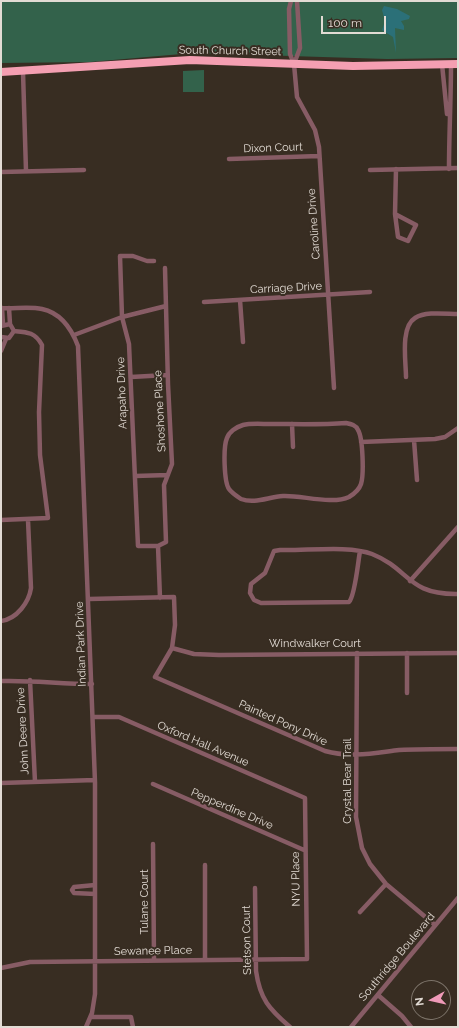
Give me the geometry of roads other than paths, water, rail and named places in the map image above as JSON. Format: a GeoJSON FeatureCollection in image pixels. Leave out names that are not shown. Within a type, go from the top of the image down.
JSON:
{"type":"FeatureCollection","features":[{"type":"Feature","properties":{"kind":"highway","name":"South Church Street"},"geometry":{"type":"LineString","coordinates":[[1,72],[23,72],[190,60],[353,66],[450,64]]}},
{"type":"Feature","properties":{"kind":"street","name":"Caroline Drive"},"geometry":{"type":"LineString","coordinates":[[291,1],[289,9],[290,54],[294,64],[297,97],[318,139],[334,388]]}},
{"type":"Feature","properties":{"kind":"street"},"geometry":{"type":"LineString","coordinates":[[294,64],[300,48],[297,1]]}},
{"type":"Feature","properties":{"kind":"street"},"geometry":{"type":"LineString","coordinates":[[448,120],[444,96],[450,64]]}},
{"type":"Feature","properties":{"kind":"street"},"geometry":{"type":"LineString","coordinates":[[449,168],[448,120],[451,95],[450,64]]}},
{"type":"Feature","properties":{"kind":"street"},"geometry":{"type":"LineString","coordinates":[[23,72],[26,171]]}},
{"type":"Feature","properties":{"kind":"street","name":"Dixon Court"},"geometry":{"type":"LineString","coordinates":[[229,159],[319,156]]}},
{"type":"Feature","properties":{"kind":"street"},"geometry":{"type":"LineString","coordinates":[[370,170],[458,168]]}},
{"type":"Feature","properties":{"kind":"street"},"geometry":{"type":"LineString","coordinates":[[395,214],[416,224],[408,241],[398,237],[395,214],[396,169]]}},
{"type":"Feature","properties":{"kind":"street"},"geometry":{"type":"LineString","coordinates":[[1,172],[84,170]]}},
{"type":"Feature","properties":{"kind":"street","name":"Arapaho Drive"},"geometry":{"type":"LineString","coordinates":[[154,261],[147,261],[133,256],[120,256],[122,317],[129,344],[138,546],[158,546]]}},
{"type":"Feature","properties":{"kind":"street","name":"Shoshone Place"},"geometry":{"type":"LineString","coordinates":[[158,546],[166,542],[164,485],[172,464],[167,375],[164,268]]}},
{"type":"Feature","properties":{"kind":"street","name":"Carriage Drive"},"geometry":{"type":"LineString","coordinates":[[204,302],[370,292]]}},
{"type":"Feature","properties":{"kind":"street"},"geometry":{"type":"LineString","coordinates":[[240,300],[243,342]]}},
{"type":"Feature","properties":{"kind":"street"},"geometry":{"type":"LineString","coordinates":[[74,334],[122,317],[166,306]]}},
{"type":"Feature","properties":{"kind":"street","name":"Indian Park Drive"},"geometry":{"type":"LineString","coordinates":[[2,325],[2,308],[43,309],[61,318],[74,334],[78,346],[95,780],[95,994],[91,1017],[86,1027]]}},
{"type":"Feature","properties":{"kind":"street"},"geometry":{"type":"LineString","coordinates":[[1,337],[6,339],[12,337],[14,331],[10,324],[9,308]]}},
{"type":"Feature","properties":{"kind":"street"},"geometry":{"type":"LineString","coordinates":[[406,377],[405,335],[407,326],[415,318],[430,315],[458,314]]}},
{"type":"Feature","properties":{"kind":"street"},"geometry":{"type":"LineString","coordinates":[[2,325],[10,324]]}},
{"type":"Feature","properties":{"kind":"street"},"geometry":{"type":"LineString","coordinates":[[1,520],[48,518],[40,454],[39,412],[42,345],[39,339],[31,333],[14,331]]}},
{"type":"Feature","properties":{"kind":"street"},"geometry":{"type":"LineString","coordinates":[[1,351],[6,339]]}},
{"type":"Feature","properties":{"kind":"street"},"geometry":{"type":"LineString","coordinates":[[131,377],[167,375]]}},
{"type":"Feature","properties":{"kind":"street"},"geometry":{"type":"LineString","coordinates":[[292,424],[293,447]]}},
{"type":"Feature","properties":{"kind":"street"},"geometry":{"type":"LineString","coordinates":[[292,424],[353,425],[358,430],[361,442],[362,484],[358,491],[348,498],[330,500],[289,496],[256,502],[240,498],[228,489],[226,477],[226,439],[232,430],[243,425],[292,424]]}},
{"type":"Feature","properties":{"kind":"street"},"geometry":{"type":"LineString","coordinates":[[361,442],[445,437],[458,428]]}},
{"type":"Feature","properties":{"kind":"street"},"geometry":{"type":"LineString","coordinates":[[414,440],[417,480]]}},
{"type":"Feature","properties":{"kind":"street"},"geometry":{"type":"LineString","coordinates":[[135,476],[168,475]]}},
{"type":"Feature","properties":{"kind":"street"},"geometry":{"type":"LineString","coordinates":[[1,621],[19,612],[30,598],[31,588],[28,520]]}},
{"type":"Feature","properties":{"kind":"street"},"geometry":{"type":"LineString","coordinates":[[410,581],[458,528]]}},
{"type":"Feature","properties":{"kind":"street"},"geometry":{"type":"LineString","coordinates":[[158,546],[160,598]]}},
{"type":"Feature","properties":{"kind":"street"},"geometry":{"type":"LineString","coordinates":[[360,551],[354,579],[354,592],[349,602],[261,603],[254,600],[250,592],[251,584],[265,573],[274,551],[360,551],[371,553],[380,558],[410,581],[425,590],[441,594],[458,594]]}},
{"type":"Feature","properties":{"kind":"street"},"geometry":{"type":"LineString","coordinates":[[89,599],[174,597],[175,625],[172,648]]}},
{"type":"Feature","properties":{"kind":"street","name":"Windwalker Court"},"geometry":{"type":"LineString","coordinates":[[172,648],[194,654],[219,655],[458,653]]}},
{"type":"Feature","properties":{"kind":"street","name":"Painted Pony Drive"},"geometry":{"type":"LineString","coordinates":[[172,648],[155,677],[325,752],[358,755],[398,750],[458,749]]}},
{"type":"Feature","properties":{"kind":"street","name":"Crystal Bear Trail"},"geometry":{"type":"LineString","coordinates":[[357,653],[358,755],[356,817],[362,848],[370,864],[386,884],[435,925]]}},
{"type":"Feature","properties":{"kind":"street"},"geometry":{"type":"LineString","coordinates":[[407,653],[407,693]]}},
{"type":"Feature","properties":{"kind":"street"},"geometry":{"type":"LineString","coordinates":[[1,681],[30,680],[61,684],[92,684]]}},
{"type":"Feature","properties":{"kind":"street","name":"John Deere Drive"},"geometry":{"type":"LineString","coordinates":[[30,680],[35,782]]}},
{"type":"Feature","properties":{"kind":"street","name":"Oxford Hall Avenue"},"geometry":{"type":"LineString","coordinates":[[93,717],[119,717],[305,798]]}},
{"type":"Feature","properties":{"kind":"street"},"geometry":{"type":"LineString","coordinates":[[1,783],[95,780]]}},
{"type":"Feature","properties":{"kind":"street","name":"Pepperdine Drive"},"geometry":{"type":"LineString","coordinates":[[153,784],[304,850]]}},
{"type":"Feature","properties":{"kind":"street","name":"NYU Place"},"geometry":{"type":"LineString","coordinates":[[305,798],[304,850],[306,959]]}},
{"type":"Feature","properties":{"kind":"street","name":"Tulane Court"},"geometry":{"type":"LineString","coordinates":[[153,844],[154,960]]}},
{"type":"Feature","properties":{"kind":"street"},"geometry":{"type":"LineString","coordinates":[[204,865],[205,959]]}},
{"type":"Feature","properties":{"kind":"street"},"geometry":{"type":"LineString","coordinates":[[360,912],[386,884]]}},
{"type":"Feature","properties":{"kind":"street"},"geometry":{"type":"LineString","coordinates":[[95,885],[76,886],[73,887],[72,890],[74,893],[95,894]]}},
{"type":"Feature","properties":{"kind":"street","name":"Stetson Court"},"geometry":{"type":"LineString","coordinates":[[255,888],[256,960],[258,984],[265,1003],[272,1012],[290,1027]]}},
{"type":"Feature","properties":{"kind":"street","name":"Southridge Boulevard"},"geometry":{"type":"LineString","coordinates":[[351,1027],[458,898]]}},
{"type":"Feature","properties":{"kind":"street","name":"Sewanee Place"},"geometry":{"type":"LineString","coordinates":[[1,968],[30,962],[306,959]]}},
{"type":"Feature","properties":{"kind":"street"},"geometry":{"type":"LineString","coordinates":[[378,995],[402,1016],[411,1027]]}},
{"type":"Feature","properties":{"kind":"street"},"geometry":{"type":"LineString","coordinates":[[91,1017],[131,1018],[133,1027]]}},
{"type":"Feature","properties":{"kind":"water"},"geometry":{"type":"Polygon","coordinates":[[[384,6],[397,9],[410,16],[409,19],[401,21],[404,26],[404,30],[395,28],[396,53],[393,37],[382,30],[385,21],[382,10],[384,6]]]}}]}
